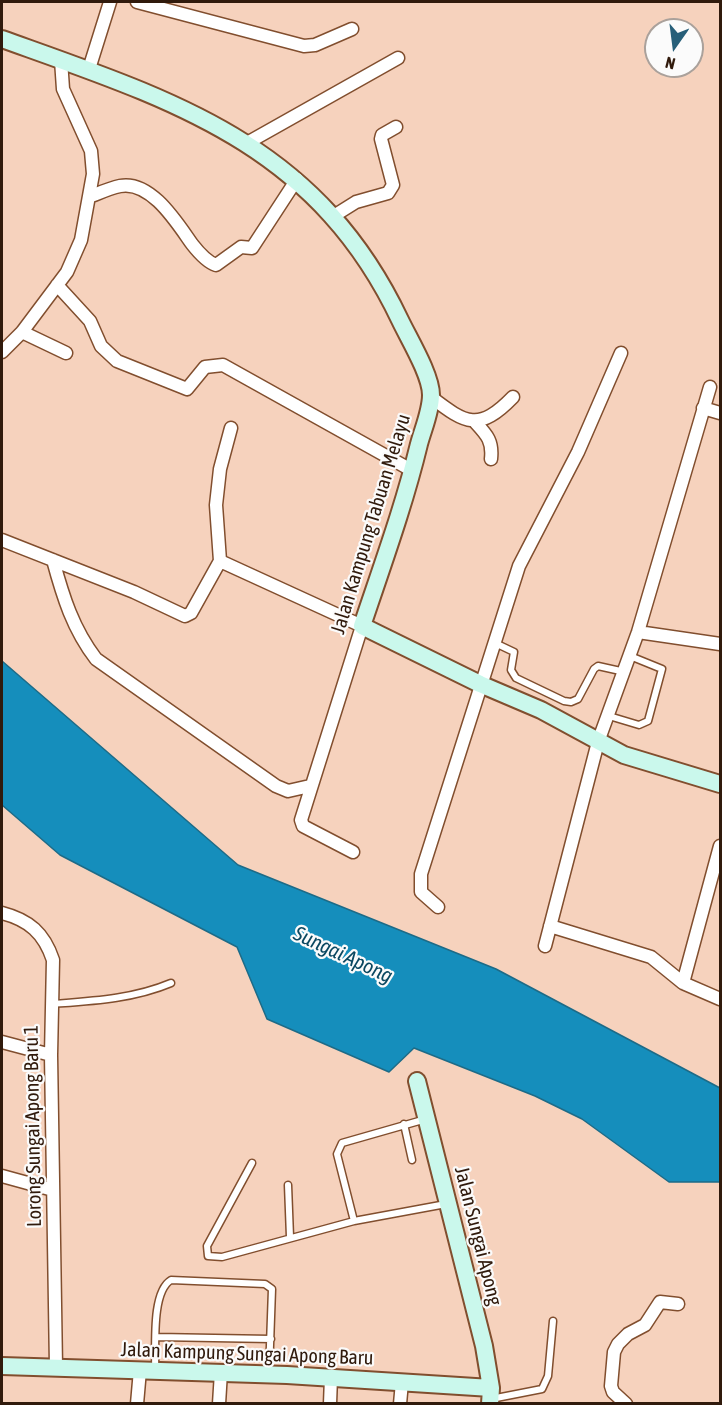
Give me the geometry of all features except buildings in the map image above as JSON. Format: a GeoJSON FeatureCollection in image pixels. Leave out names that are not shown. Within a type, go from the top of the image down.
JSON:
{"type":"FeatureCollection","features":[{"type":"Feature","properties":{"kind":"street"},"geometry":{"type":"LineString","coordinates":[[89,69],[110,2]]}},
{"type":"Feature","properties":{"kind":"street"},"geometry":{"type":"LineString","coordinates":[[140,2],[304,46],[315,45],[352,29]]}},
{"type":"Feature","properties":{"kind":"street","name":"Jalan Kampung Tabuan Melayu"},"geometry":{"type":"LineString","coordinates":[[2,39],[89,69],[176,104],[247,142],[297,179],[355,246],[389,297],[424,373],[431,397],[413,471],[310,786],[301,822],[353,852]]}},
{"type":"Feature","properties":{"kind":"street"},"geometry":{"type":"LineString","coordinates":[[247,142],[398,58]]}},
{"type":"Feature","properties":{"kind":"street"},"geometry":{"type":"LineString","coordinates":[[2,352],[22,332],[68,272],[81,240],[93,174],[92,151],[63,89],[61,60]]}},
{"type":"Feature","properties":{"kind":"street"},"geometry":{"type":"LineString","coordinates":[[332,217],[356,202],[388,193],[393,185],[381,140],[382,135],[396,127]]}},
{"type":"Feature","properties":{"kind":"street"},"geometry":{"type":"LineString","coordinates":[[89,197],[121,186],[148,193],[172,218],[195,248],[210,263],[216,265],[241,247],[252,248],[297,179]]}},
{"type":"Feature","properties":{"kind":"street"},"geometry":{"type":"LineString","coordinates":[[57,285],[90,321],[101,346],[117,361],[187,389],[205,367],[223,365],[413,471]]}},
{"type":"Feature","properties":{"kind":"street"},"geometry":{"type":"LineString","coordinates":[[22,332],[66,353]]}},
{"type":"Feature","properties":{"kind":"street"},"geometry":{"type":"LineString","coordinates":[[438,907],[421,892],[421,874],[480,684],[519,566],[578,452],[621,353]]}},
{"type":"Feature","properties":{"kind":"street"},"geometry":{"type":"LineString","coordinates":[[545,946],[598,742],[626,672],[710,387]]}},
{"type":"Feature","properties":{"kind":"street"},"geometry":{"type":"LineString","coordinates":[[431,397],[463,420],[475,422],[489,419],[513,398]]}},
{"type":"Feature","properties":{"kind":"street"},"geometry":{"type":"LineString","coordinates":[[703,408],[720,413]]}},
{"type":"Feature","properties":{"kind":"street"},"geometry":{"type":"LineString","coordinates":[[475,422],[488,435],[492,445],[490,459]]}},
{"type":"Feature","properties":{"kind":"street"},"geometry":{"type":"LineString","coordinates":[[2,540],[134,592],[185,616],[191,612],[220,561],[217,531],[218,487],[220,469],[231,428]]}},
{"type":"Feature","properties":{"kind":"street"},"geometry":{"type":"LineString","coordinates":[[53,560],[65,606],[83,642],[96,660],[276,786],[288,791],[310,786]]}},
{"type":"Feature","properties":{"kind":"street"},"geometry":{"type":"LineString","coordinates":[[220,561],[362,626],[480,684],[544,703],[598,742],[624,755],[720,784]]}},
{"type":"Feature","properties":{"kind":"street"},"geometry":{"type":"LineString","coordinates":[[638,632],[720,644]]}},
{"type":"Feature","properties":{"kind":"street"},"geometry":{"type":"LineString","coordinates":[[683,982],[720,846]]}},
{"type":"Feature","properties":{"kind":"street","name":"Lorong Sungai Apong Baru 1"},"geometry":{"type":"LineString","coordinates":[[2,913],[22,918],[39,931],[48,945],[53,960],[51,1055],[56,1367]]}},
{"type":"Feature","properties":{"kind":"street"},"geometry":{"type":"LineString","coordinates":[[550,926],[651,957],[683,982],[720,999]]}},
{"type":"Feature","properties":{"kind":"street"},"geometry":{"type":"LineString","coordinates":[[2,1042],[51,1055]]}},
{"type":"Feature","properties":{"kind":"street","name":"Jalan Sungai Apong"},"geometry":{"type":"LineString","coordinates":[[417,1081],[484,1346],[490,1397]]}},
{"type":"Feature","properties":{"kind":"street"},"geometry":{"type":"LineString","coordinates":[[2,1176],[53,1190]]}},
{"type":"Feature","properties":{"kind":"street"},"geometry":{"type":"LineString","coordinates":[[626,1404],[613,1392],[611,1386],[614,1352],[618,1344],[628,1334],[645,1325],[660,1302],[678,1304]]}},
{"type":"Feature","properties":{"kind":"street","name":"Jalan Kampung Sungai Apong Baru"},"geometry":{"type":"LineString","coordinates":[[2,1366],[331,1377],[402,1382],[490,1397]]}},
{"type":"Feature","properties":{"kind":"street"},"geometry":{"type":"LineString","coordinates":[[137,1404],[148,1370]]}},
{"type":"Feature","properties":{"kind":"street"},"geometry":{"type":"LineString","coordinates":[[219,1404],[221,1372]]}},
{"type":"Feature","properties":{"kind":"street"},"geometry":{"type":"LineString","coordinates":[[330,1404],[331,1377]]}},
{"type":"Feature","properties":{"kind":"street"},"geometry":{"type":"LineString","coordinates":[[400,1404],[402,1382]]}},
{"type":"Feature","properties":{"kind":"lane"},"geometry":{"type":"LineString","coordinates":[[494,642],[514,652],[511,670],[516,678],[544,703],[571,702],[578,699],[594,669],[598,666],[626,672]]}},
{"type":"Feature","properties":{"kind":"lane"},"geometry":{"type":"LineString","coordinates":[[609,716],[639,725],[648,721],[662,669],[630,656]]}},
{"type":"Feature","properties":{"kind":"lane"},"geometry":{"type":"LineString","coordinates":[[52,1004],[97,1001],[149,992],[171,983]]}},
{"type":"Feature","properties":{"kind":"lane"},"geometry":{"type":"LineString","coordinates":[[354,1221],[337,1154],[342,1143],[427,1119]]}},
{"type":"Feature","properties":{"kind":"lane"},"geometry":{"type":"LineString","coordinates":[[404,1124],[412,1160]]}},
{"type":"Feature","properties":{"kind":"lane"},"geometry":{"type":"LineString","coordinates":[[252,1163],[207,1246],[208,1256],[222,1257],[354,1221],[448,1204]]}},
{"type":"Feature","properties":{"kind":"lane"},"geometry":{"type":"LineString","coordinates":[[288,1185],[290,1237]]}},
{"type":"Feature","properties":{"kind":"lane"},"geometry":{"type":"LineString","coordinates":[[148,1370],[157,1337],[158,1296],[164,1284],[171,1280],[265,1284],[272,1289],[274,1299],[269,1374]]}},
{"type":"Feature","properties":{"kind":"lane"},"geometry":{"type":"LineString","coordinates":[[490,1397],[542,1389],[548,1376],[553,1321]]}},
{"type":"Feature","properties":{"kind":"lane"},"geometry":{"type":"LineString","coordinates":[[157,1337],[271,1339]]}},
{"type":"Feature","properties":{"kind":"water","name":"Sungai Apong"},"geometry":{"type":"Polygon","coordinates":[[[2,661],[238,865],[496,969],[720,1088],[720,1182],[669,1182],[582,1119],[535,1096],[414,1048],[389,1072],[267,1019],[237,947],[60,855],[2,805],[2,661]]]}}]}
